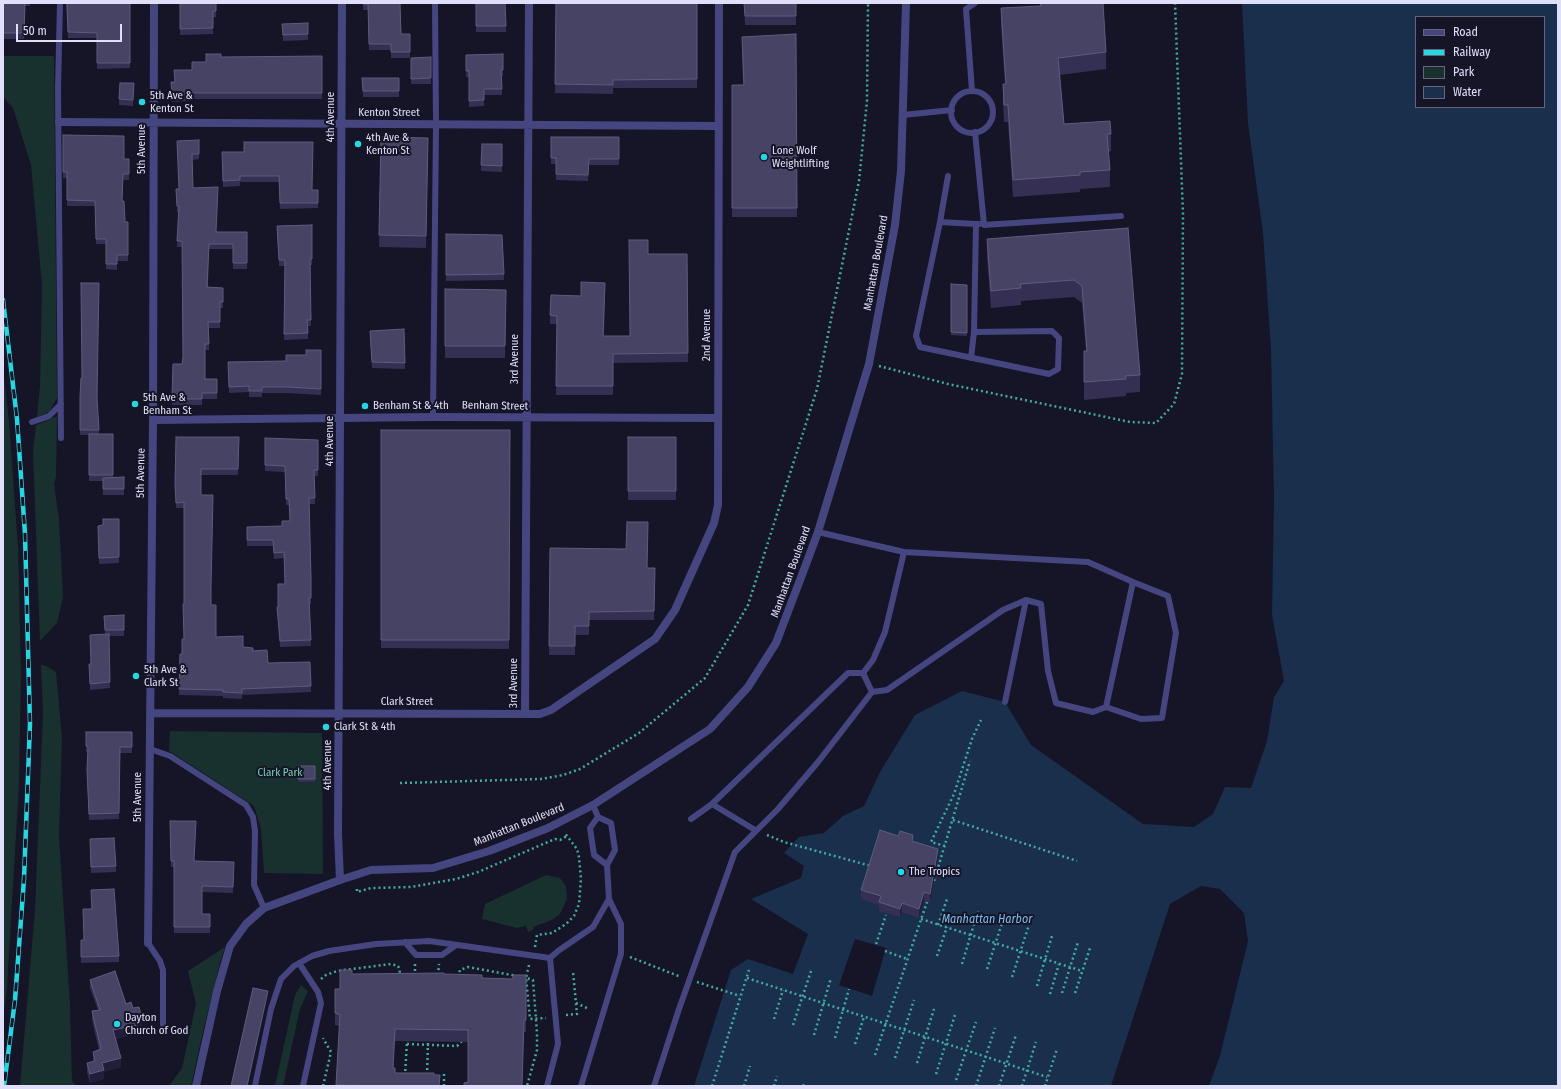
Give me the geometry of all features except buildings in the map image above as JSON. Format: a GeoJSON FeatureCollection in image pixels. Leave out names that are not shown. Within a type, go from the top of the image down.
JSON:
{"type":"FeatureCollection","features":[{"type":"Feature","properties":{"kind":"street","name":"5th Avenue"},"geometry":{"type":"LineString","coordinates":[[148,943],[153,420],[154,3]]}},
{"type":"Feature","properties":{"kind":"street","name":"4th Avenue"},"geometry":{"type":"LineString","coordinates":[[340,880],[339,713],[343,124],[342,3]]}},
{"type":"Feature","properties":{"kind":"street","name":"3rd Avenue"},"geometry":{"type":"LineString","coordinates":[[525,714],[529,3]]}},
{"type":"Feature","properties":{"kind":"street","name":"2nd Avenue"},"geometry":{"type":"LineString","coordinates":[[644,647],[655,639],[675,610],[714,523],[718,505],[719,3]]}},
{"type":"Feature","properties":{"kind":"street","name":"Manhattan Boulevard"},"geometry":{"type":"LineString","coordinates":[[264,908],[371,870],[433,868],[489,851],[559,822],[593,805],[710,729],[748,687],[776,643],[818,532],[869,364],[895,225],[902,171],[906,3]]}},
{"type":"Feature","properties":{"kind":"street","name":"Kenton Street"},"geometry":{"type":"LineString","coordinates":[[60,122],[718,126]]}},
{"type":"Feature","properties":{"kind":"street","name":"Benham Street"},"geometry":{"type":"LineString","coordinates":[[153,420],[433,417],[717,418]]}},
{"type":"Feature","properties":{"kind":"street","name":"Clark Street"},"geometry":{"type":"LineString","coordinates":[[150,713],[540,714],[551,710],[644,647]]}},
{"type":"Feature","properties":{"kind":"street"},"geometry":{"type":"LineString","coordinates":[[196,1086],[226,956],[230,946],[246,924],[264,908]]}},
{"type":"Feature","properties":{"kind":"lane"},"geometry":{"type":"LineString","coordinates":[[60,3],[61,438]]}},
{"type":"Feature","properties":{"kind":"lane"},"geometry":{"type":"LineString","coordinates":[[433,417],[436,124],[435,3]]}},
{"type":"Feature","properties":{"kind":"lane"},"geometry":{"type":"LineString","coordinates":[[962,3],[966,9],[972,91]]}},
{"type":"Feature","properties":{"kind":"lane"},"geometry":{"type":"LineString","coordinates":[[966,9],[975,3]]}},
{"type":"Feature","properties":{"kind":"lane"},"geometry":{"type":"LineString","coordinates":[[972,91],[979,92],[990,100],[993,114],[987,126],[975,132],[963,130],[958,127],[952,116],[953,104],[961,94],[972,91]]}},
{"type":"Feature","properties":{"kind":"lane"},"geometry":{"type":"LineString","coordinates":[[903,115],[952,110]]}},
{"type":"Feature","properties":{"kind":"lane"},"geometry":{"type":"LineString","coordinates":[[975,132],[984,224]]}},
{"type":"Feature","properties":{"kind":"lane"},"geometry":{"type":"LineString","coordinates":[[948,176],[916,336],[920,347],[1050,374],[1058,369],[1059,338],[1052,331],[974,332]]}},
{"type":"Feature","properties":{"kind":"lane"},"geometry":{"type":"LineString","coordinates":[[940,222],[984,224],[1121,216]]}},
{"type":"Feature","properties":{"kind":"lane"},"geometry":{"type":"LineString","coordinates":[[971,358],[974,332],[976,224]]}},
{"type":"Feature","properties":{"kind":"lane"},"geometry":{"type":"LineString","coordinates":[[32,422],[49,416],[61,404]]}},
{"type":"Feature","properties":{"kind":"lane"},"geometry":{"type":"LineString","coordinates":[[654,1086],[688,980],[729,864],[735,852],[755,830],[778,809],[818,762],[872,692],[887,690],[1003,610],[1026,600],[1041,604],[1048,672],[1056,703],[1093,712],[1106,707],[1141,719],[1162,718],[1176,633],[1168,596],[1088,562],[904,552],[818,532]]}},
{"type":"Feature","properties":{"kind":"lane"},"geometry":{"type":"LineString","coordinates":[[863,673],[873,660],[885,632],[904,552]]}},
{"type":"Feature","properties":{"kind":"lane"},"geometry":{"type":"LineString","coordinates":[[1106,707],[1133,582]]}},
{"type":"Feature","properties":{"kind":"lane"},"geometry":{"type":"LineString","coordinates":[[1005,702],[1026,600]]}},
{"type":"Feature","properties":{"kind":"lane"},"geometry":{"type":"LineString","coordinates":[[691,819],[712,804],[848,673],[863,673]]}},
{"type":"Feature","properties":{"kind":"lane"},"geometry":{"type":"LineString","coordinates":[[863,673],[872,692]]}},
{"type":"Feature","properties":{"kind":"lane"},"geometry":{"type":"LineString","coordinates":[[150,749],[170,756],[246,806],[252,817],[255,830],[254,885],[264,908]]}},
{"type":"Feature","properties":{"kind":"lane"},"geometry":{"type":"LineString","coordinates":[[712,804],[755,830]]}},
{"type":"Feature","properties":{"kind":"lane"},"geometry":{"type":"LineString","coordinates":[[581,1086],[621,954],[622,924],[609,899],[606,865],[615,850],[611,823],[598,817],[593,805]]}},
{"type":"Feature","properties":{"kind":"lane"},"geometry":{"type":"LineString","coordinates":[[598,817],[590,828],[594,855],[606,865]]}},
{"type":"Feature","properties":{"kind":"lane"},"geometry":{"type":"LineString","coordinates":[[255,1086],[271,1009],[281,979],[299,963],[312,956],[328,951],[376,944],[429,941],[550,958],[593,928],[609,899]]}},
{"type":"Feature","properties":{"kind":"lane"},"geometry":{"type":"LineString","coordinates":[[405,942],[416,955],[442,955],[456,945]]}},
{"type":"Feature","properties":{"kind":"lane"},"geometry":{"type":"LineString","coordinates":[[148,943],[160,961],[163,970],[163,1025]]}},
{"type":"Feature","properties":{"kind":"lane"},"geometry":{"type":"LineString","coordinates":[[547,1086],[558,1044],[550,958]]}},
{"type":"Feature","properties":{"kind":"lane"},"geometry":{"type":"LineString","coordinates":[[299,963],[318,992],[321,1003],[303,1086]]}},
{"type":"Feature","properties":{"kind":"path"},"geometry":{"type":"LineString","coordinates":[[400,783],[541,778],[563,775],[580,769],[639,733],[705,678],[748,605],[817,389],[859,181],[866,101],[868,3]]}},
{"type":"Feature","properties":{"kind":"path"},"geometry":{"type":"LineString","coordinates":[[869,364],[948,384],[1130,422],[1156,422],[1174,404],[1182,374],[1182,214],[1175,3]]}},
{"type":"Feature","properties":{"kind":"path"},"geometry":{"type":"LineString","coordinates":[[945,846],[931,842],[954,794],[972,739],[981,720]]}},
{"type":"Feature","properties":{"kind":"path"},"geometry":{"type":"LineString","coordinates":[[932,885],[970,761]]}},
{"type":"Feature","properties":{"kind":"path"},"geometry":{"type":"LineString","coordinates":[[953,820],[1077,861]]}},
{"type":"Feature","properties":{"kind":"path"},"geometry":{"type":"LineString","coordinates":[[534,950],[538,935],[552,933],[566,924],[574,916],[579,904],[581,879],[579,857],[577,849],[559,822]]}},
{"type":"Feature","properties":{"kind":"path"},"geometry":{"type":"LineString","coordinates":[[755,830],[784,842],[871,866]]}},
{"type":"Feature","properties":{"kind":"path"},"geometry":{"type":"LineString","coordinates":[[875,1055],[930,892]]}},
{"type":"Feature","properties":{"kind":"path"},"geometry":{"type":"LineString","coordinates":[[938,925],[947,899]]}},
{"type":"Feature","properties":{"kind":"path"},"geometry":{"type":"LineString","coordinates":[[962,964],[978,911]]}},
{"type":"Feature","properties":{"kind":"path"},"geometry":{"type":"LineString","coordinates":[[876,944],[886,915]]}},
{"type":"Feature","properties":{"kind":"path"},"geometry":{"type":"LineString","coordinates":[[987,969],[1004,917]]}},
{"type":"Feature","properties":{"kind":"path"},"geometry":{"type":"LineString","coordinates":[[922,919],[1082,971]]}},
{"type":"Feature","properties":{"kind":"path"},"geometry":{"type":"LineString","coordinates":[[1012,977],[1029,925]]}},
{"type":"Feature","properties":{"kind":"path"},"geometry":{"type":"LineString","coordinates":[[937,956],[947,928]]}},
{"type":"Feature","properties":{"kind":"path"},"geometry":{"type":"LineString","coordinates":[[1037,986],[1052,936]]}},
{"type":"Feature","properties":{"kind":"path"},"geometry":{"type":"LineString","coordinates":[[1062,993],[1078,942]]}},
{"type":"Feature","properties":{"kind":"path"},"geometry":{"type":"LineString","coordinates":[[1075,993],[1090,948]]}},
{"type":"Feature","properties":{"kind":"path"},"geometry":{"type":"LineString","coordinates":[[885,951],[907,959]]}},
{"type":"Feature","properties":{"kind":"path"},"geometry":{"type":"LineString","coordinates":[[621,954],[688,980],[740,996]]}},
{"type":"Feature","properties":{"kind":"path"},"geometry":{"type":"LineString","coordinates":[[438,980],[439,955]]}},
{"type":"Feature","properties":{"kind":"path"},"geometry":{"type":"LineString","coordinates":[[323,984],[320,980],[326,975],[336,971],[391,964],[398,966],[400,970],[399,977]]}},
{"type":"Feature","properties":{"kind":"path"},"geometry":{"type":"LineString","coordinates":[[1050,994],[1058,964]]}},
{"type":"Feature","properties":{"kind":"path"},"geometry":{"type":"LineString","coordinates":[[529,965],[526,978],[530,1019],[548,1017]]}},
{"type":"Feature","properties":{"kind":"path"},"geometry":{"type":"LineString","coordinates":[[458,982],[460,970],[468,967],[533,980],[537,1018],[537,1050],[527,1086]]}},
{"type":"Feature","properties":{"kind":"path"},"geometry":{"type":"LineString","coordinates":[[712,1086],[749,970]]}},
{"type":"Feature","properties":{"kind":"path"},"geometry":{"type":"LineString","coordinates":[[793,1025],[811,971]]}},
{"type":"Feature","properties":{"kind":"path"},"geometry":{"type":"LineString","coordinates":[[566,1015],[577,1014],[573,972]]}},
{"type":"Feature","properties":{"kind":"path"},"geometry":{"type":"LineString","coordinates":[[395,977],[418,978]]}},
{"type":"Feature","properties":{"kind":"path"},"geometry":{"type":"LineString","coordinates":[[747,978],[1048,1078]]}},
{"type":"Feature","properties":{"kind":"path"},"geometry":{"type":"LineString","coordinates":[[814,1035],[831,978]]}},
{"type":"Feature","properties":{"kind":"path"},"geometry":{"type":"LineString","coordinates":[[835,1038],[849,989]]}},
{"type":"Feature","properties":{"kind":"path"},"geometry":{"type":"LineString","coordinates":[[774,1019],[783,990]]}},
{"type":"Feature","properties":{"kind":"path"},"geometry":{"type":"LineString","coordinates":[[528,994],[534,993]]}},
{"type":"Feature","properties":{"kind":"path"},"geometry":{"type":"LineString","coordinates":[[895,1058],[914,1000]]}},
{"type":"Feature","properties":{"kind":"path"},"geometry":{"type":"LineString","coordinates":[[576,1003],[589,1008]]}},
{"type":"Feature","properties":{"kind":"path"},"geometry":{"type":"LineString","coordinates":[[529,1006],[535,1005]]}},
{"type":"Feature","properties":{"kind":"path"},"geometry":{"type":"LineString","coordinates":[[917,1064],[934,1009]]}},
{"type":"Feature","properties":{"kind":"path"},"geometry":{"type":"LineString","coordinates":[[936,1074],[955,1015]]}},
{"type":"Feature","properties":{"kind":"path"},"geometry":{"type":"LineString","coordinates":[[855,1044],[864,1017]]}},
{"type":"Feature","properties":{"kind":"path"},"geometry":{"type":"LineString","coordinates":[[956,1080],[976,1022]]}},
{"type":"Feature","properties":{"kind":"path"},"geometry":{"type":"LineString","coordinates":[[976,1086],[995,1028]]}},
{"type":"Feature","properties":{"kind":"path"},"geometry":{"type":"LineString","coordinates":[[999,1086],[1016,1035]]}},
{"type":"Feature","properties":{"kind":"path"},"geometry":{"type":"LineString","coordinates":[[322,1036],[331,1052],[323,1086]]}},
{"type":"Feature","properties":{"kind":"path"},"geometry":{"type":"LineString","coordinates":[[407,1044],[457,1046],[466,1037]]}},
{"type":"Feature","properties":{"kind":"path"},"geometry":{"type":"LineString","coordinates":[[405,1079],[407,1041]]}},
{"type":"Feature","properties":{"kind":"path"},"geometry":{"type":"LineString","coordinates":[[426,1076],[428,1041]]}},
{"type":"Feature","properties":{"kind":"path"},"geometry":{"type":"LineString","coordinates":[[1022,1086],[1036,1042]]}},
{"type":"Feature","properties":{"kind":"path"},"geometry":{"type":"LineString","coordinates":[[1044,1086],[1057,1049]]}},
{"type":"Feature","properties":{"kind":"path"},"geometry":{"type":"LineString","coordinates":[[744,1086],[750,1066]]}},
{"type":"Feature","properties":{"kind":"path"},"geometry":{"type":"LineString","coordinates":[[444,1074],[444,1086]]}},
{"type":"Feature","properties":{"kind":"path"},"geometry":{"type":"LineString","coordinates":[[774,1086],[777,1076]]}},
{"type":"Feature","properties":{"kind":"green space"},"geometry":{"type":"Polygon","coordinates":[[[3,56],[54,56],[57,398],[49,412],[37,417],[40,386],[42,285],[31,165],[13,108],[3,97],[3,56]]]}},
{"type":"Feature","properties":{"kind":"green space"},"geometry":{"type":"Polygon","coordinates":[[[3,368],[9,421],[18,547],[21,674],[19,784],[7,988],[3,1018],[3,368]]]}},
{"type":"Feature","properties":{"kind":"green space"},"geometry":{"type":"Polygon","coordinates":[[[57,416],[56,477],[54,484],[59,519],[63,597],[57,623],[40,641],[33,452],[36,425],[57,416]]]}},
{"type":"Feature","properties":{"kind":"green space"},"geometry":{"type":"Polygon","coordinates":[[[41,665],[46,666],[56,672],[62,738],[59,837],[70,1005],[72,1081],[76,1086],[20,1086],[35,910],[43,713],[41,665]]]}},
{"type":"Feature","properties":{"kind":"green space","name":"Clark Park"},"geometry":{"type":"Polygon","coordinates":[[[170,731],[322,733],[323,874],[264,873],[261,829],[254,806],[169,751],[170,731]]]}},
{"type":"Feature","properties":{"kind":"green space"},"geometry":{"type":"Polygon","coordinates":[[[546,875],[560,878],[566,886],[567,899],[560,914],[552,920],[533,927],[534,929],[528,932],[526,926],[517,928],[482,919],[485,904],[546,875]]]}},
{"type":"Feature","properties":{"kind":"green space"},"geometry":{"type":"Polygon","coordinates":[[[225,947],[204,1027],[191,1086],[169,1086],[182,1068],[196,1004],[188,971],[225,947]]]}},
{"type":"Feature","properties":{"kind":"green space"},"geometry":{"type":"Polygon","coordinates":[[[301,985],[308,991],[300,1009],[283,1086],[275,1086],[295,995],[301,985]]]}},
{"type":"Feature","properties":{"kind":"water","name":"Manhattan Harbor"},"geometry":{"type":"Polygon","coordinates":[[[1242,3],[1558,3],[1558,1086],[1209,1086],[1220,1056],[1248,941],[1244,913],[1220,889],[1201,886],[1170,904],[1111,1086],[694,1086],[731,970],[748,959],[793,974],[808,934],[751,899],[801,878],[804,866],[784,853],[799,837],[824,833],[843,816],[864,806],[880,772],[915,715],[962,691],[1005,702],[1031,745],[1143,824],[1194,827],[1213,814],[1225,787],[1251,788],[1267,741],[1274,697],[1284,681],[1272,615],[1274,499],[1271,349],[1263,233],[1248,123],[1242,3]]]}},
{"type":"Feature","properties":{"kind":"pier"},"geometry":{"type":"Polygon","coordinates":[[[855,939],[886,948],[872,996],[839,985],[855,939]]]}},
{"type":"Feature","properties":{"kind":"railway"},"geometry":{"type":"LineString","coordinates":[[3,300],[17,419],[25,534],[30,724],[24,879],[15,1000],[4,1086]]}},
{"type":"Feature","properties":{"kind":"place","name":"5th Ave & Kenton St"},"geometry":{"type":"Point","coordinates":[142,102]}},
{"type":"Feature","properties":{"kind":"place","name":"4th Ave & Kenton St"},"geometry":{"type":"Point","coordinates":[358,144]}},
{"type":"Feature","properties":{"kind":"place","name":"Lone Wolf Weightlifting"},"geometry":{"type":"Point","coordinates":[764,157]}},
{"type":"Feature","properties":{"kind":"place","name":"5th Ave & Benham St"},"geometry":{"type":"Point","coordinates":[135,404]}},
{"type":"Feature","properties":{"kind":"place","name":"Benham St & 4th"},"geometry":{"type":"Point","coordinates":[365,406]}},
{"type":"Feature","properties":{"kind":"place","name":"5th Ave & Clark St"},"geometry":{"type":"Point","coordinates":[136,676]}},
{"type":"Feature","properties":{"kind":"place","name":"Clark St & 4th"},"geometry":{"type":"Point","coordinates":[326,727]}},
{"type":"Feature","properties":{"kind":"place","name":"The Tropics"},"geometry":{"type":"Point","coordinates":[901,872]}},
{"type":"Feature","properties":{"kind":"place","name":"Dayton Church of God"},"geometry":{"type":"Point","coordinates":[117,1024]}}]}
